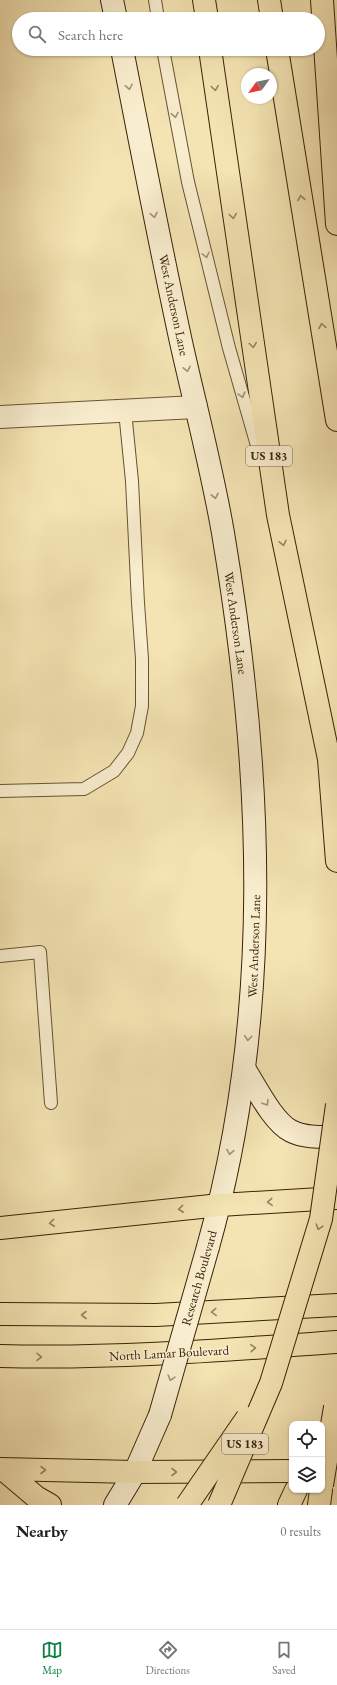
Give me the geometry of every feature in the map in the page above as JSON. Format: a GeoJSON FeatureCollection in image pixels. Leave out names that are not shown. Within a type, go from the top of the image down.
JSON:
{"type":"FeatureCollection","features":[{"type":"Feature","properties":{"kind":"main road"},"geometry":{"type":"LineString","coordinates":[[112,0],[115,12]]}},
{"type":"Feature","properties":{"kind":"main road"},"geometry":{"type":"LineString","coordinates":[[204,0],[206,12]]}},
{"type":"Feature","properties":{"kind":"main road"},"geometry":{"type":"LineString","coordinates":[[269,0],[271,12]]}},
{"type":"Feature","properties":{"kind":"main road"},"geometry":{"type":"LineString","coordinates":[[322,0],[323,12]]}},
{"type":"Feature","properties":{"kind":"main road"},"geometry":{"type":"LineString","coordinates":[[325,45],[337,224]]}},
{"type":"Feature","properties":{"kind":"main road","name":"West Anderson Lane"},"geometry":{"type":"LineString","coordinates":[[123,56],[154,216],[222,530],[240,648],[251,758],[256,849],[256,935],[252,1006],[245,1070],[220,1205]]}},
{"type":"Feature","properties":{"kind":"main road","name":"US 183"},"geometry":{"type":"LineString","coordinates":[[211,56],[278,515],[329,759],[337,861]]}},
{"type":"Feature","properties":{"kind":"main road"},"geometry":{"type":"LineString","coordinates":[[278,56],[337,420]]}},
{"type":"Feature","properties":{"kind":"main road"},"geometry":{"type":"LineString","coordinates":[[0,417],[196,407]]}},
{"type":"Feature","properties":{"kind":"main road"},"geometry":{"type":"LineString","coordinates":[[245,1070],[274,1116],[291,1131],[316,1138],[337,1137]]}},
{"type":"Feature","properties":{"kind":"main road","name":"US 183"},"geometry":{"type":"LineString","coordinates":[[219,1505],[272,1383],[322,1218],[337,1105]]}},
{"type":"Feature","properties":{"kind":"main road"},"geometry":{"type":"LineString","coordinates":[[0,1228],[220,1205],[337,1198]]}},
{"type":"Feature","properties":{"kind":"main road","name":"Research Boulevard"},"geometry":{"type":"LineString","coordinates":[[115,1505],[135,1472],[160,1415],[220,1205]]}},
{"type":"Feature","properties":{"kind":"main road"},"geometry":{"type":"LineString","coordinates":[[0,1314],[156,1315],[337,1305]]}},
{"type":"Feature","properties":{"kind":"main road","name":"North Lamar Boulevard"},"geometry":{"type":"LineString","coordinates":[[0,1356],[46,1357],[150,1355],[337,1342]]}},
{"type":"Feature","properties":{"kind":"main road"},"geometry":{"type":"LineString","coordinates":[[187,1505],[272,1383]]}},
{"type":"Feature","properties":{"kind":"main road"},"geometry":{"type":"LineString","coordinates":[[325,1428],[336,1403]]}},
{"type":"Feature","properties":{"kind":"main road"},"geometry":{"type":"LineString","coordinates":[[325,1467],[336,1403]]}},
{"type":"Feature","properties":{"kind":"main road"},"geometry":{"type":"LineString","coordinates":[[2,1470],[106,1470],[135,1472],[289,1471]]}},
{"type":"Feature","properties":{"kind":"main road"},"geometry":{"type":"LineString","coordinates":[[2,1470],[36,1497],[50,1505]]}},
{"type":"Feature","properties":{"kind":"main road"},"geometry":{"type":"LineString","coordinates":[[325,1471],[337,1471]]}},
{"type":"Feature","properties":{"kind":"main road"},"geometry":{"type":"LineString","coordinates":[[289,1505],[295,1493]]}},
{"type":"Feature","properties":{"kind":"main road"},"geometry":{"type":"LineString","coordinates":[[319,1505],[321,1493]]}},
{"type":"Feature","properties":{"kind":"lane"},"geometry":{"type":"LineString","coordinates":[[155,0],[157,12]]}},
{"type":"Feature","properties":{"kind":"lane"},"geometry":{"type":"LineString","coordinates":[[163,56],[188,182],[229,348],[278,515]]}},
{"type":"Feature","properties":{"kind":"lane"},"geometry":{"type":"LineString","coordinates":[[0,791],[84,789],[114,771],[128,753],[137,733],[142,706],[142,659],[132,481],[125,411]]}},
{"type":"Feature","properties":{"kind":"lane"},"geometry":{"type":"LineString","coordinates":[[0,956],[40,952],[51,1103]]}}]}
